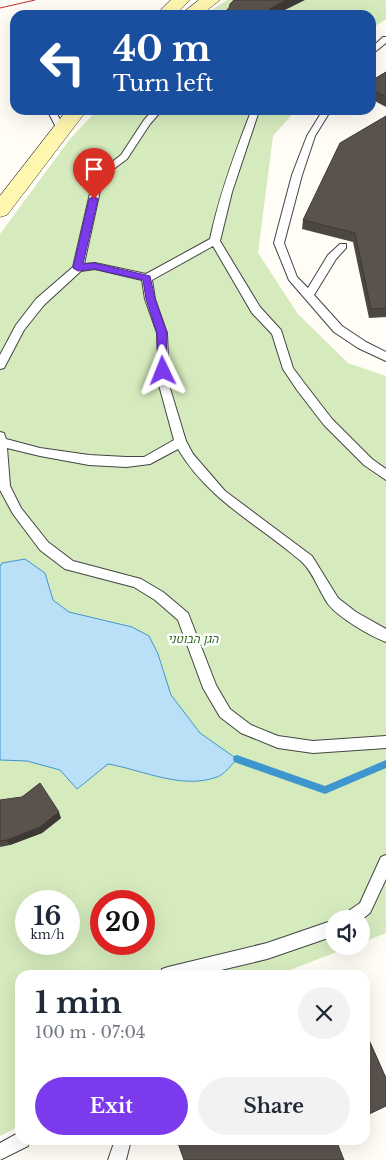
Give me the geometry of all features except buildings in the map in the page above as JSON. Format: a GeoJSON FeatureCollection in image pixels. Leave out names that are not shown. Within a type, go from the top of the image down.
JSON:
{"type":"FeatureCollection","features":[{"type":"Feature","properties":{"kind":"street"},"geometry":{"type":"LineString","coordinates":[[170,10],[181,0]]}},
{"type":"Feature","properties":{"kind":"street"},"geometry":{"type":"LineString","coordinates":[[196,10],[211,0]]}},
{"type":"Feature","properties":{"kind":"street"},"geometry":{"type":"LineString","coordinates":[[0,210],[73,115]]}},
{"type":"Feature","properties":{"kind":"street"},"geometry":{"type":"LineString","coordinates":[[38,160],[85,115]]}},
{"type":"Feature","properties":{"kind":"lane"},"geometry":{"type":"LineString","coordinates":[[55,115],[61,129]]}},
{"type":"Feature","properties":{"kind":"lane"},"geometry":{"type":"LineString","coordinates":[[78,268],[99,176],[124,158],[153,115]]}},
{"type":"Feature","properties":{"kind":"lane"},"geometry":{"type":"LineString","coordinates":[[254,115],[235,169],[215,240],[256,310],[277,333],[288,369],[301,387],[341,435],[368,462],[386,475]]}},
{"type":"Feature","properties":{"kind":"lane"},"geometry":{"type":"LineString","coordinates":[[324,115],[311,136],[300,167],[279,242],[293,278],[338,330],[386,357]]}},
{"type":"Feature","properties":{"kind":"lane"},"geometry":{"type":"LineString","coordinates":[[0,365],[20,328],[40,302],[78,268],[94,266],[147,278],[215,240]]}},
{"type":"Feature","properties":{"kind":"lane"},"geometry":{"type":"LineString","coordinates":[[308,297],[332,257],[343,246]]}},
{"type":"Feature","properties":{"kind":"lane"},"geometry":{"type":"LineString","coordinates":[[147,278],[150,299],[162,333],[164,385],[180,442],[189,457],[221,494],[308,560],[334,602],[351,616],[386,636]]}},
{"type":"Feature","properties":{"kind":"lane"},"geometry":{"type":"LineString","coordinates":[[180,442],[146,461],[126,462],[89,460],[40,452],[0,439],[4,486],[17,512],[44,546],[69,565],[137,584],[159,596],[183,617],[210,688],[225,713],[246,730],[278,742],[313,747],[386,742]]}},
{"type":"Feature","properties":{"kind":"lane"},"geometry":{"type":"LineString","coordinates":[[362,910],[365,908],[386,862]]}},
{"type":"Feature","properties":{"kind":"lane"},"geometry":{"type":"LineString","coordinates":[[189,970],[267,951],[325,931]]}},
{"type":"Feature","properties":{"kind":"lane"},"geometry":{"type":"LineString","coordinates":[[0,1152],[15,1144]]}},
{"type":"Feature","properties":{"kind":"lane"},"geometry":{"type":"LineString","coordinates":[[117,1160],[122,1145]]}},
{"type":"Feature","properties":{"kind":"green space"},"geometry":{"type":"Polygon","coordinates":[[[227,0],[386,0],[386,19],[376,26],[376,10],[212,10],[227,0]]]}},
{"type":"Feature","properties":{"kind":"green space","name":"הגן הבוטני"},"geometry":{"type":"Polygon","coordinates":[[[92,115],[292,115],[273,136],[258,253],[298,314],[348,363],[386,376],[386,933],[370,939],[370,910],[325,910],[325,955],[329,955],[290,970],[15,970],[15,1128],[0,1136],[0,234],[70,139],[92,115]]]}},
{"type":"Feature","properties":{"kind":"water"},"geometry":{"type":"Polygon","coordinates":[[[25,559],[45,573],[53,600],[69,612],[132,627],[149,636],[158,654],[171,695],[200,733],[237,759],[226,771],[217,777],[190,781],[162,778],[108,764],[77,789],[60,770],[27,761],[0,760],[0,566],[2,563],[25,559]]]}},
{"type":"Feature","properties":{"kind":"waterway"},"geometry":{"type":"LineString","coordinates":[[237,759],[325,790],[386,764]]}},
{"type":"Feature","properties":{"kind":"tram line"},"geometry":{"type":"LineString","coordinates":[[0,8],[35,0]]}},
{"type":"Feature","properties":{"kind":"route"},"geometry":{"type":"LineString","coordinates":[[94,199],[78,268],[94,266],[147,278],[150,299],[162,333],[163,371]]}}]}
